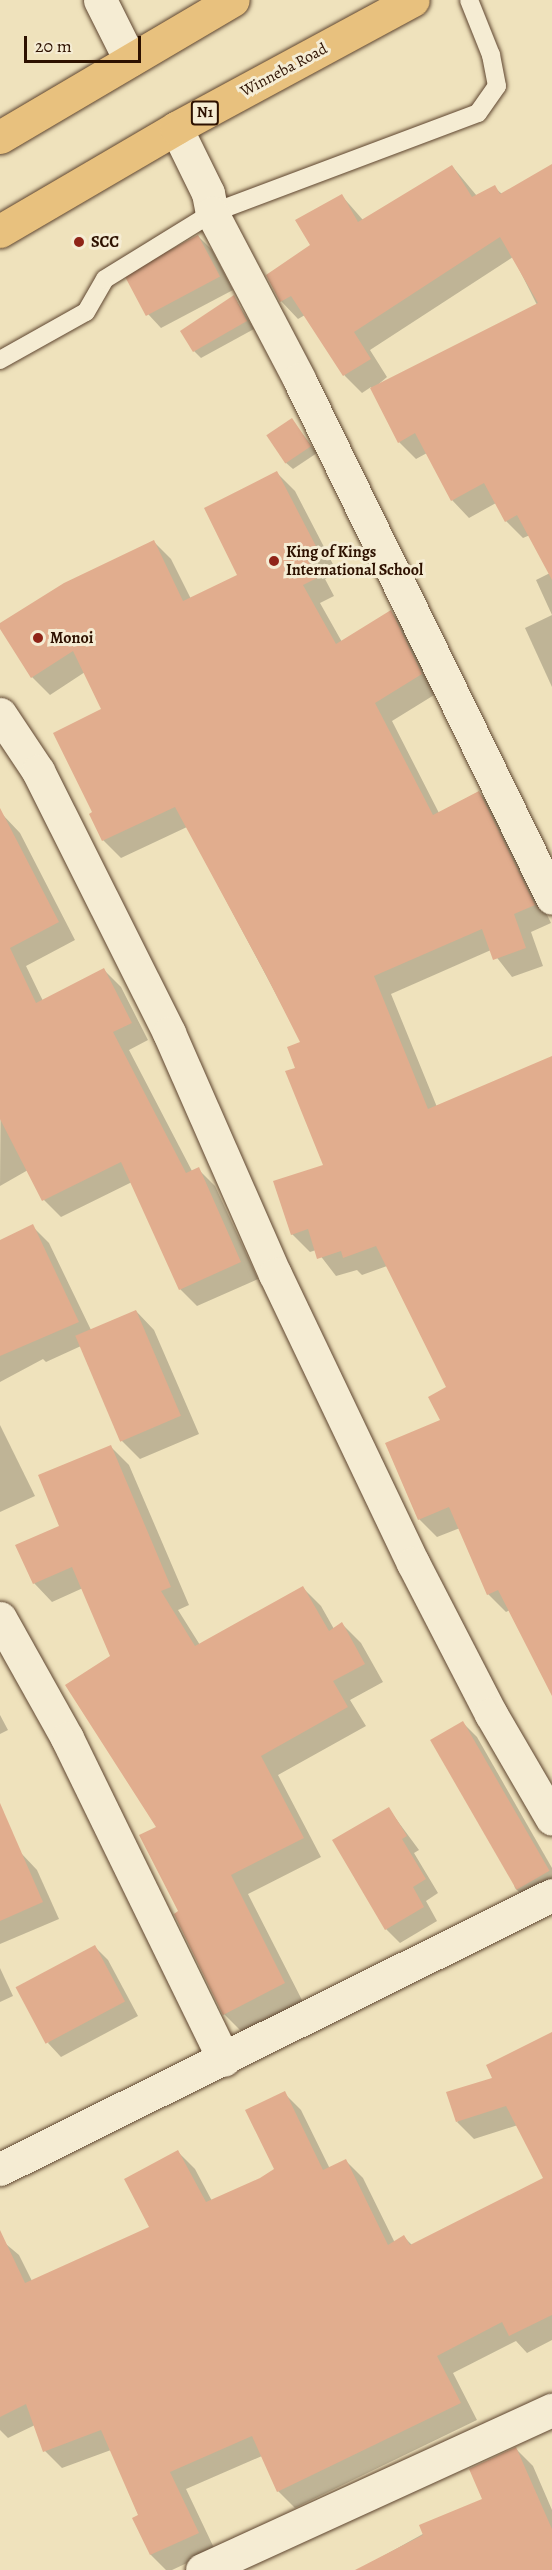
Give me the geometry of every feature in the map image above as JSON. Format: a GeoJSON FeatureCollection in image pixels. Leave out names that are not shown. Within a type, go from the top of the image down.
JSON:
{"type":"FeatureCollection","features":[{"type":"Feature","properties":{"kind":"highway"},"geometry":{"type":"LineString","coordinates":[[0,136],[233,0]]}},
{"type":"Feature","properties":{"kind":"highway","name":"Winneba Road"},"geometry":{"type":"LineString","coordinates":[[0,231],[176,128],[413,0]]}},
{"type":"Feature","properties":{"kind":"street"},"geometry":{"type":"LineString","coordinates":[[100,0],[130,60]]}},
{"type":"Feature","properties":{"kind":"street"},"geometry":{"type":"LineString","coordinates":[[176,128],[208,193],[212,213],[309,400],[552,898]]}},
{"type":"Feature","properties":{"kind":"street"},"geometry":{"type":"LineString","coordinates":[[0,714],[38,771],[169,1033],[274,1274],[413,1563],[491,1714],[552,1819]]}},
{"type":"Feature","properties":{"kind":"street"},"geometry":{"type":"LineString","coordinates":[[0,1618],[67,1738],[224,2060]]}},
{"type":"Feature","properties":{"kind":"street"},"geometry":{"type":"LineString","coordinates":[[0,2169],[224,2060],[552,1895]]}},
{"type":"Feature","properties":{"kind":"street"},"geometry":{"type":"LineString","coordinates":[[202,2570],[552,2410]]}},
{"type":"Feature","properties":{"kind":"lane"},"geometry":{"type":"LineString","coordinates":[[0,360],[86,312],[105,279],[212,213],[478,113],[497,86],[491,55],[469,0]]}},
{"type":"Feature","properties":{"kind":"building"},"geometry":{"type":"Polygon","coordinates":[[[552,164],[552,580],[517,515],[505,522],[484,483],[451,501],[415,433],[398,443],[370,388],[538,303],[500,237],[354,332],[371,359],[343,376],[291,296],[280,302],[266,275],[310,245],[295,220],[342,194],[358,222],[452,165],[472,197],[495,185],[500,194],[552,164]]]}},
{"type":"Feature","properties":{"kind":"building"},"geometry":{"type":"Polygon","coordinates":[[[198,235],[220,276],[146,316],[124,274],[198,235]]]}},
{"type":"Feature","properties":{"kind":"building"},"geometry":{"type":"Polygon","coordinates":[[[234,295],[247,321],[193,352],[180,331],[234,295]]]}},
{"type":"Feature","properties":{"kind":"building"},"geometry":{"type":"Polygon","coordinates":[[[292,418],[311,446],[285,464],[266,435],[292,418]]]}},
{"type":"Feature","properties":{"kind":"building"},"geometry":{"type":"Polygon","coordinates":[[[277,471],[320,554],[308,560],[317,578],[303,585],[336,644],[391,610],[422,674],[375,703],[433,815],[479,791],[535,905],[514,914],[526,948],[493,960],[482,929],[374,976],[428,1109],[552,1056],[552,1696],[498,1590],[487,1595],[449,1507],[418,1520],[385,1443],[440,1420],[428,1397],[446,1387],[376,1246],[343,1258],[341,1251],[317,1259],[308,1229],[291,1235],[273,1181],[323,1165],[285,1071],[295,1068],[287,1047],[300,1042],[266,975],[175,807],[102,841],[89,814],[92,812],[53,733],[101,709],[73,651],[31,678],[0,629],[0,623],[64,583],[154,540],[183,601],[237,575],[204,508],[277,471]]]}},
{"type":"Feature","properties":{"kind":"building"},"geometry":{"type":"Polygon","coordinates":[[[0,808],[59,922],[10,948],[36,1003],[104,968],[132,1023],[113,1032],[186,1173],[199,1167],[241,1262],[179,1290],[121,1162],[42,1201],[0,1119],[0,808]]]}},
{"type":"Feature","properties":{"kind":"building"},"geometry":{"type":"Polygon","coordinates":[[[33,1224],[79,1322],[0,1356],[0,1240],[33,1224]]]}},
{"type":"Feature","properties":{"kind":"building"},"geometry":{"type":"Polygon","coordinates":[[[136,1310],[181,1416],[120,1442],[75,1336],[136,1310]]]}},
{"type":"Feature","properties":{"kind":"building"},"geometry":{"type":"Polygon","coordinates":[[[111,1445],[171,1587],[161,1591],[195,1646],[303,1586],[329,1631],[342,1622],[365,1664],[333,1681],[348,1707],[261,1756],[304,1838],[231,1875],[285,1983],[223,2015],[174,1914],[178,1911],[139,1835],[156,1827],[65,1685],[110,1656],[72,1567],[33,1584],[15,1545],[59,1526],[38,1475],[111,1445]]]}},
{"type":"Feature","properties":{"kind":"building"},"geometry":{"type":"Polygon","coordinates":[[[463,1721],[550,1871],[517,1890],[430,1740],[463,1721]]]}},
{"type":"Feature","properties":{"kind":"building"},"geometry":{"type":"Polygon","coordinates":[[[0,1803],[43,1902],[0,1921],[0,1803]]]}},
{"type":"Feature","properties":{"kind":"building"},"geometry":{"type":"Polygon","coordinates":[[[389,1807],[407,1836],[402,1839],[426,1879],[413,1887],[424,1907],[385,1930],[332,1840],[389,1807]]]}},
{"type":"Feature","properties":{"kind":"building"},"geometry":{"type":"Polygon","coordinates":[[[95,1945],[125,2002],[46,2044],[16,1987],[95,1945]]]}},
{"type":"Feature","properties":{"kind":"building"},"geometry":{"type":"Polygon","coordinates":[[[552,2032],[552,2315],[509,2336],[502,2322],[437,2356],[461,2403],[277,2492],[252,2436],[170,2472],[199,2533],[150,2555],[132,2518],[138,2515],[101,2430],[43,2452],[26,2404],[0,2417],[0,2230],[25,2283],[149,2227],[124,2179],[178,2150],[206,2202],[260,2178],[274,2169],[245,2110],[285,2091],[323,2170],[346,2159],[388,2245],[404,2235],[410,2245],[543,2178],[506,2106],[456,2122],[446,2092],[492,2078],[486,2065],[552,2032]]]}},
{"type":"Feature","properties":{"kind":"building"},"geometry":{"type":"Polygon","coordinates":[[[516,2447],[552,2529],[552,2570],[355,2570],[423,2535],[419,2525],[482,2499],[469,2469],[516,2447]]]}},
{"type":"Feature","properties":{"kind":"place","name":"SCC"},"geometry":{"type":"Point","coordinates":[79,242]}},
{"type":"Feature","properties":{"kind":"place","name":"King of Kings International School"},"geometry":{"type":"Point","coordinates":[274,561]}},
{"type":"Feature","properties":{"kind":"place","name":"Monoi"},"geometry":{"type":"Point","coordinates":[38,638]}}]}
